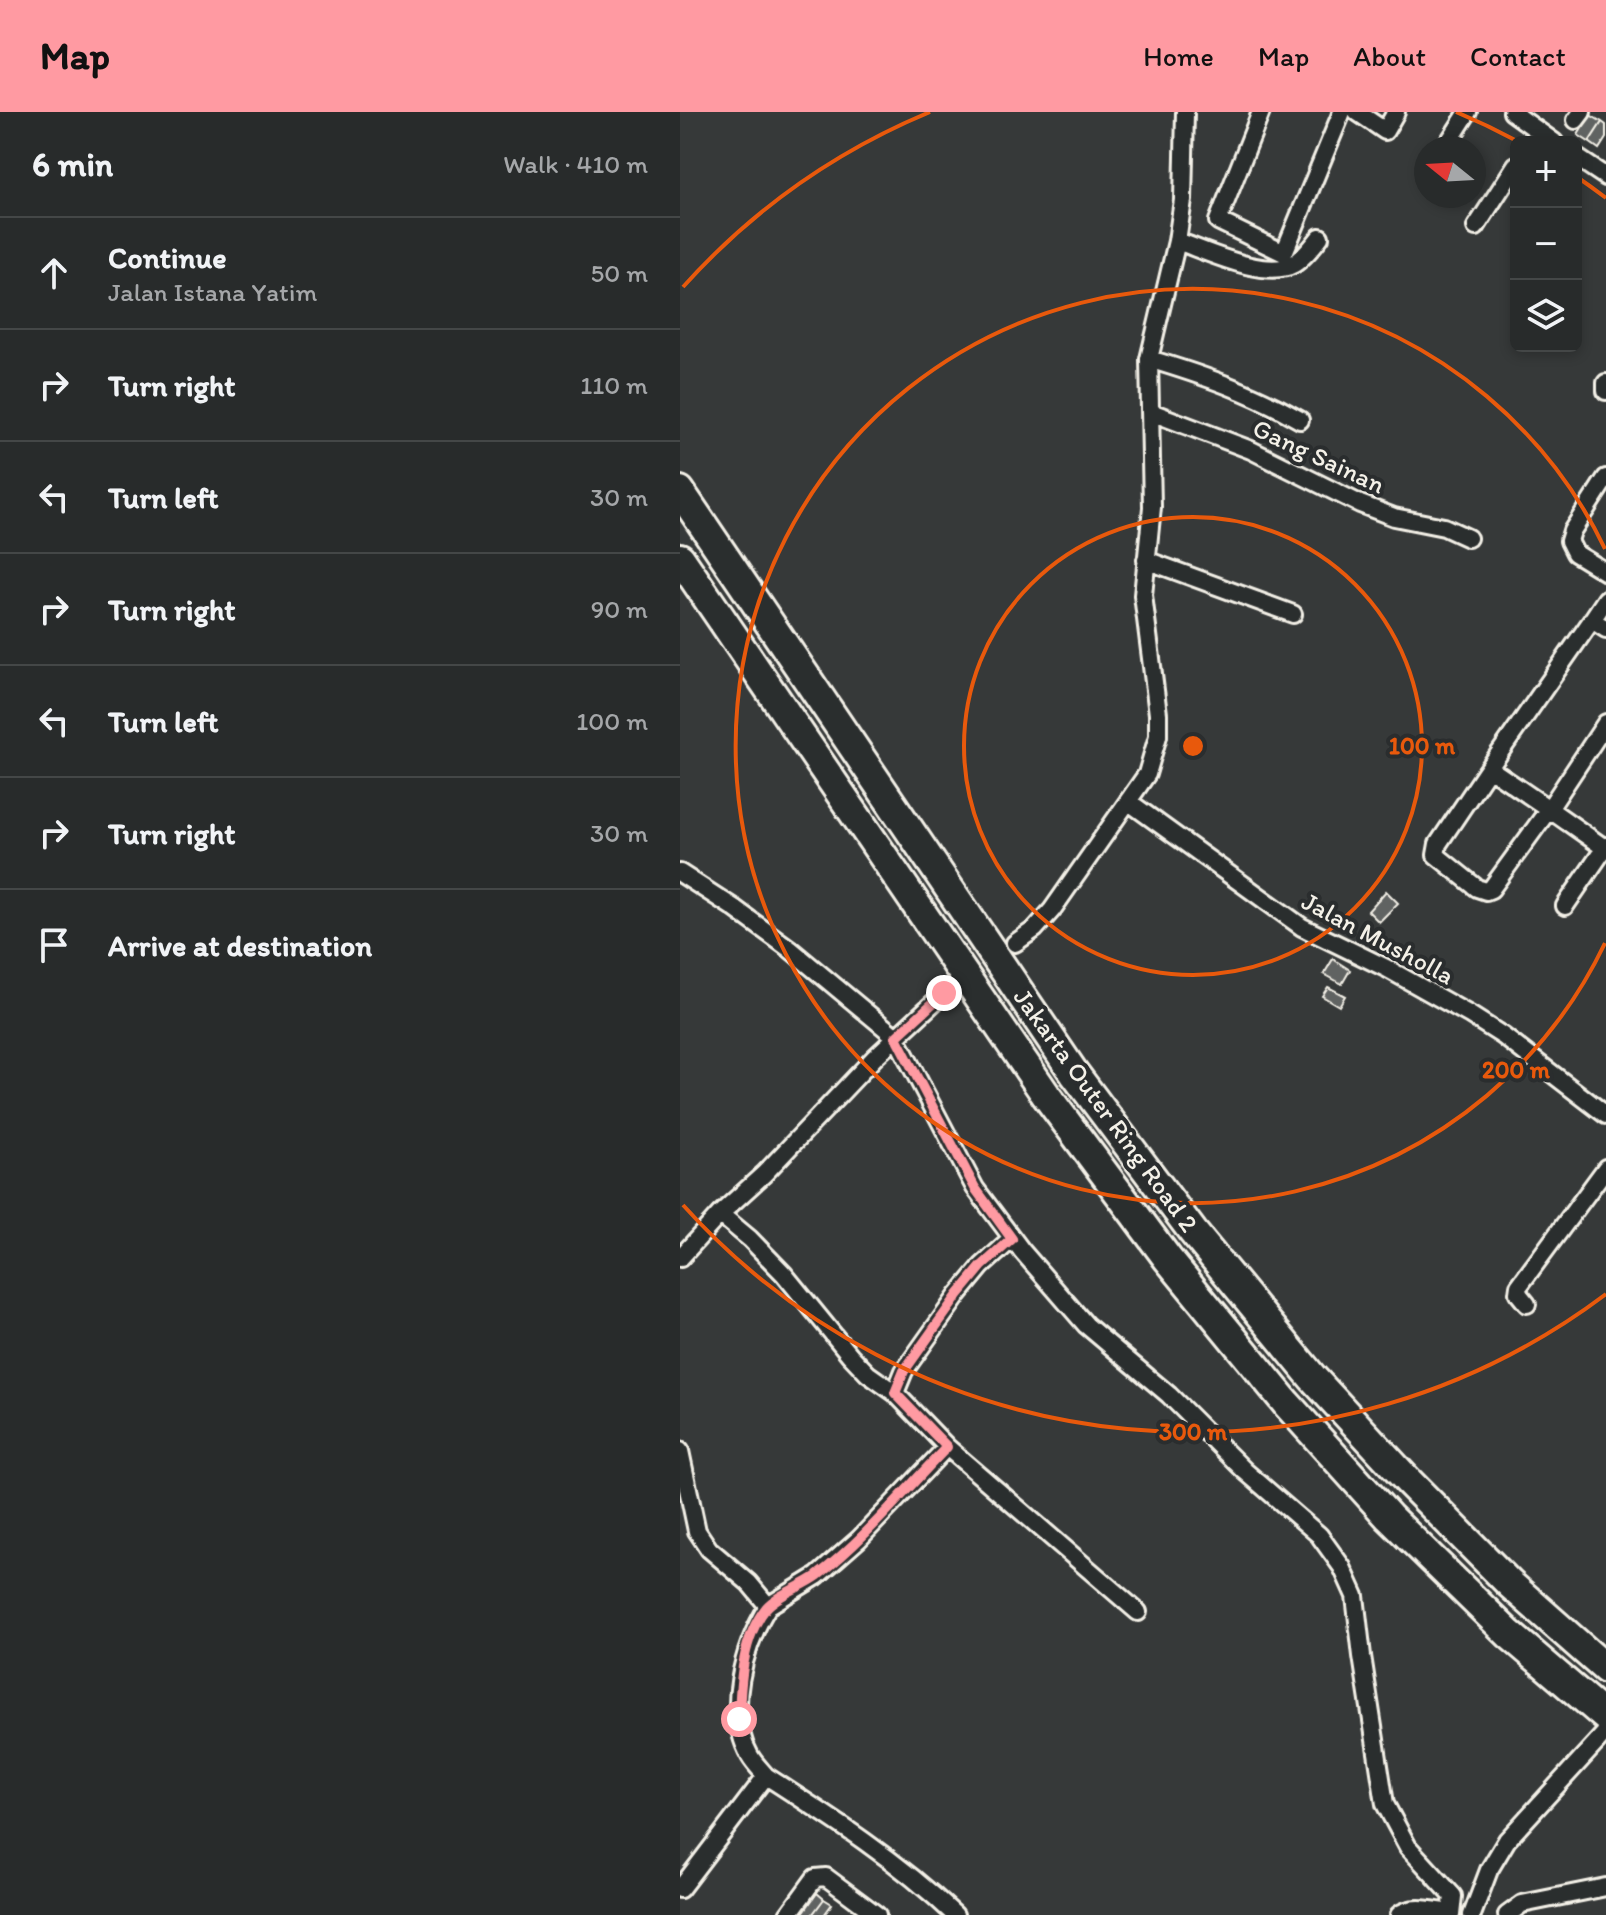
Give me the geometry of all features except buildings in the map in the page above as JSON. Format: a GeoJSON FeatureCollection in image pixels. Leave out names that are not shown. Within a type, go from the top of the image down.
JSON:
{"type":"FeatureCollection","features":[{"type":"Feature","properties":{"kind":"highway","name":"Jakarta Outer Ring Road 2"},"geometry":{"type":"LineString","coordinates":[[680,491],[1074,1073],[1193,1232],[1313,1378],[1409,1482],[1510,1584],[1606,1669]]}},
{"type":"Feature","properties":{"kind":"highway","name":"Jakarta Outer Ring Road 2"},"geometry":{"type":"LineString","coordinates":[[680,558],[1046,1095],[1168,1259],[1286,1403],[1389,1517],[1509,1634],[1606,1717]]}},
{"type":"Feature","properties":{"kind":"street"},"geometry":{"type":"LineString","coordinates":[[1015,943],[1035,929],[1052,910],[1129,802],[1147,774],[1158,736],[1143,595],[1152,507],[1149,359],[1177,241],[1183,200],[1185,112]]}},
{"type":"Feature","properties":{"kind":"street"},"geometry":{"type":"LineString","coordinates":[[1261,112],[1218,221],[1284,253],[1342,112]]}},
{"type":"Feature","properties":{"kind":"street"},"geometry":{"type":"LineString","coordinates":[[1357,112],[1385,131],[1396,112]]}},
{"type":"Feature","properties":{"kind":"street"},"geometry":{"type":"LineString","coordinates":[[1453,136],[1468,112]]}},
{"type":"Feature","properties":{"kind":"street"},"geometry":{"type":"LineString","coordinates":[[1512,112],[1535,136]]}},
{"type":"Feature","properties":{"kind":"street"},"geometry":{"type":"LineString","coordinates":[[1582,161],[1606,177]]}},
{"type":"Feature","properties":{"kind":"street"},"geometry":{"type":"LineString","coordinates":[[1476,227],[1510,174]]}},
{"type":"Feature","properties":{"kind":"street"},"geometry":{"type":"LineString","coordinates":[[1177,241],[1236,262],[1268,269],[1292,266],[1320,237]]}},
{"type":"Feature","properties":{"kind":"street"},"geometry":{"type":"LineString","coordinates":[[1149,359],[1265,399],[1300,420]]}},
{"type":"Feature","properties":{"kind":"street"},"geometry":{"type":"LineString","coordinates":[[1606,383],[1606,391]]}},
{"type":"Feature","properties":{"kind":"street","name":"Gang Sainan"},"geometry":{"type":"LineString","coordinates":[[1151,412],[1251,450],[1360,504],[1394,517],[1444,527],[1468,538]]}},
{"type":"Feature","properties":{"kind":"street"},"geometry":{"type":"LineString","coordinates":[[1606,478],[1569,536],[1569,541],[1575,553],[1606,572]]}},
{"type":"Feature","properties":{"kind":"street"},"geometry":{"type":"LineString","coordinates":[[1146,560],[1293,614]]}},
{"type":"Feature","properties":{"kind":"street"},"geometry":{"type":"LineString","coordinates":[[1606,599],[1438,844],[1437,857],[1477,888],[1491,889],[1606,723]]}},
{"type":"Feature","properties":{"kind":"street"},"geometry":{"type":"LineString","coordinates":[[1592,620],[1606,629]]}},
{"type":"Feature","properties":{"kind":"street"},"geometry":{"type":"LineString","coordinates":[[1489,768],[1606,848],[1565,906]]}},
{"type":"Feature","properties":{"kind":"street","name":"Jalan Musholla"},"geometry":{"type":"LineString","coordinates":[[1129,802],[1302,927],[1386,968],[1470,1015],[1503,1036],[1606,1115]]}},
{"type":"Feature","properties":{"kind":"street"},"geometry":{"type":"LineString","coordinates":[[680,873],[790,949],[896,1037],[975,1188],[1012,1239],[1086,1325],[1169,1395],[1245,1471],[1319,1535],[1342,1567],[1355,1596],[1385,1804],[1408,1847],[1453,1896],[1451,1914],[1416,1909],[1403,1911],[1399,1915]]}},
{"type":"Feature","properties":{"kind":"street"},"geometry":{"type":"LineString","coordinates":[[680,1258],[896,1037],[944,993]]}},
{"type":"Feature","properties":{"kind":"street"},"geometry":{"type":"LineString","coordinates":[[1527,1304],[1518,1293],[1519,1286],[1606,1168]]}},
{"type":"Feature","properties":{"kind":"street"},"geometry":{"type":"LineString","coordinates":[[720,1214],[784,1274],[868,1374],[895,1393],[947,1447],[1138,1612]]}},
{"type":"Feature","properties":{"kind":"street"},"geometry":{"type":"LineString","coordinates":[[895,1393],[904,1371],[958,1295],[982,1266],[1012,1239]]}},
{"type":"Feature","properties":{"kind":"street"},"geometry":{"type":"LineString","coordinates":[[947,1447],[849,1548],[817,1576],[768,1606],[757,1622],[746,1653],[739,1719],[750,1757],[766,1776],[864,1838],[926,1887],[955,1915]]}},
{"type":"Feature","properties":{"kind":"street"},"geometry":{"type":"LineString","coordinates":[[680,1451],[697,1531],[702,1541],[749,1583],[768,1606]]}},
{"type":"Feature","properties":{"kind":"street"},"geometry":{"type":"LineString","coordinates":[[1472,1915],[1489,1870],[1507,1840],[1606,1732]]}},
{"type":"Feature","properties":{"kind":"street"},"geometry":{"type":"LineString","coordinates":[[680,1889],[766,1776]]}},
{"type":"Feature","properties":{"kind":"street"},"geometry":{"type":"LineString","coordinates":[[788,1915],[815,1878],[821,1876],[877,1915]]}},
{"type":"Feature","properties":{"kind":"street"},"geometry":{"type":"LineString","coordinates":[[1507,1915],[1522,1904],[1606,1887]]}},
{"type":"Feature","properties":{"kind":"tunnel"},"geometry":{"type":"LineString","coordinates":[[944,993],[1001,953]]}},
{"type":"Feature","properties":{"kind":"route"},"geometry":{"type":"LineString","coordinates":[[739,1719],[740,1693],[749,1643],[757,1622],[768,1606],[817,1576],[859,1539],[947,1447],[895,1393],[904,1371],[958,1295],[982,1266],[1012,1239],[975,1188],[896,1037],[944,993]]}}]}
